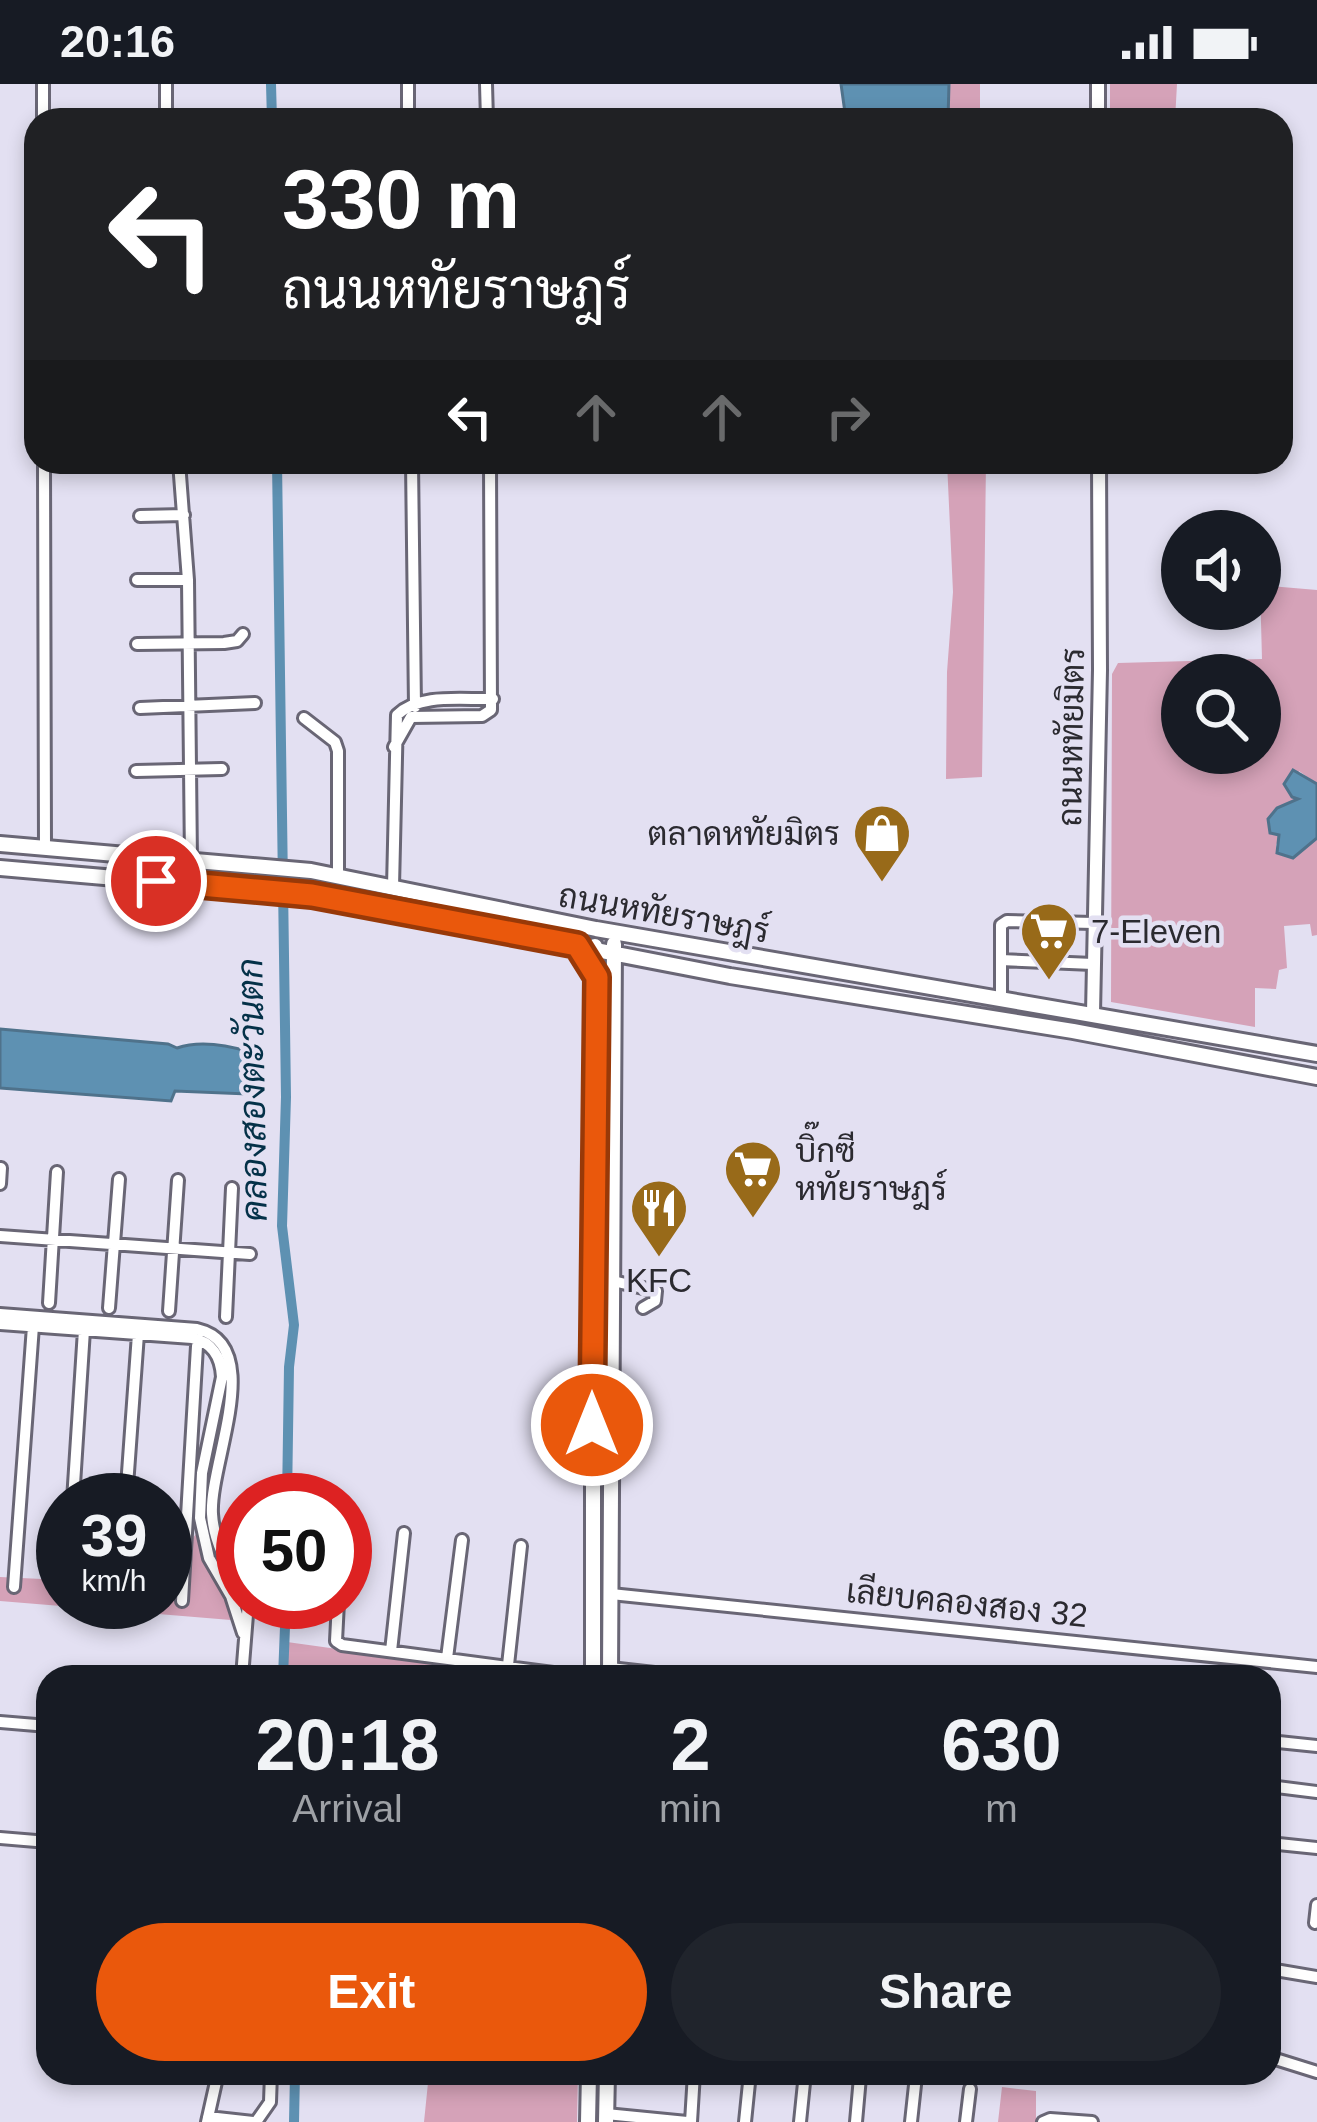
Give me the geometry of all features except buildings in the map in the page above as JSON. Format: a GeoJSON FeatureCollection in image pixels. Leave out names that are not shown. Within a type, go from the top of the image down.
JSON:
{"type":"FeatureCollection","features":[{"type":"Feature","properties":{"kind":"main road","name":"ถนนหทัยราษฎร์"},"geometry":{"type":"LineString","coordinates":[[0,844],[311,871],[616,932],[1317,1054]]}},
{"type":"Feature","properties":{"kind":"main road","name":"ถนนหทัยราษฎร์"},"geometry":{"type":"LineString","coordinates":[[0,868],[312,895],[641,960],[1317,1077]]}},
{"type":"Feature","properties":{"kind":"main road"},"geometry":{"type":"LineString","coordinates":[[588,1665],[596,928]]}},
{"type":"Feature","properties":{"kind":"main road"},"geometry":{"type":"LineString","coordinates":[[610,1665],[612,952],[616,932]]}},
{"type":"Feature","properties":{"kind":"main road"},"geometry":{"type":"LineString","coordinates":[[577,945],[597,977]]}},
{"type":"Feature","properties":{"kind":"main road"},"geometry":{"type":"LineString","coordinates":[[614,987],[628,966],[641,960]]}},
{"type":"Feature","properties":{"kind":"main road"},"geometry":{"type":"LineString","coordinates":[[1091,1035],[1093,1013]]}},
{"type":"Feature","properties":{"kind":"main road"},"geometry":{"type":"LineString","coordinates":[[592,1425],[613,1424]]}},
{"type":"Feature","properties":{"kind":"main road"},"geometry":{"type":"LineString","coordinates":[[588,2122],[589,2085]]}},
{"type":"Feature","properties":{"kind":"main road"},"geometry":{"type":"LineString","coordinates":[[606,2118],[607,2085]]}},
{"type":"Feature","properties":{"kind":"street"},"geometry":{"type":"LineString","coordinates":[[44,474],[45,848]]}},
{"type":"Feature","properties":{"kind":"street"},"geometry":{"type":"LineString","coordinates":[[179,474],[188,580],[191,861]]}},
{"type":"Feature","properties":{"kind":"street"},"geometry":{"type":"LineString","coordinates":[[393,887],[394,747],[416,710],[412,474]]}},
{"type":"Feature","properties":{"kind":"street"},"geometry":{"type":"LineString","coordinates":[[416,710],[482,716],[491,710],[490,474]]}},
{"type":"Feature","properties":{"kind":"street","name":"ถนนหทัยมิตร"},"geometry":{"type":"LineString","coordinates":[[1093,1013],[1099,474]]}},
{"type":"Feature","properties":{"kind":"street"},"geometry":{"type":"LineString","coordinates":[[140,516],[184,515]]}},
{"type":"Feature","properties":{"kind":"street"},"geometry":{"type":"LineString","coordinates":[[137,580],[188,580]]}},
{"type":"Feature","properties":{"kind":"street"},"geometry":{"type":"LineString","coordinates":[[137,644],[224,643],[243,634]]}},
{"type":"Feature","properties":{"kind":"street"},"geometry":{"type":"LineString","coordinates":[[140,708],[255,703]]}},
{"type":"Feature","properties":{"kind":"street"},"geometry":{"type":"LineString","coordinates":[[304,718],[335,742],[338,751],[338,876]]}},
{"type":"Feature","properties":{"kind":"street"},"geometry":{"type":"LineString","coordinates":[[136,771],[222,769]]}},
{"type":"Feature","properties":{"kind":"street"},"geometry":{"type":"LineString","coordinates":[[1001,998],[1001,925],[1006,921],[1094,923]]}},
{"type":"Feature","properties":{"kind":"street"},"geometry":{"type":"LineString","coordinates":[[1001,960],[1094,964]]}},
{"type":"Feature","properties":{"kind":"street"},"geometry":{"type":"LineString","coordinates":[[0,1184],[1,1168]]}},
{"type":"Feature","properties":{"kind":"street"},"geometry":{"type":"LineString","coordinates":[[49,1304],[57,1172]]}},
{"type":"Feature","properties":{"kind":"street"},"geometry":{"type":"LineString","coordinates":[[109,1308],[119,1179]]}},
{"type":"Feature","properties":{"kind":"street"},"geometry":{"type":"LineString","coordinates":[[169,1311],[178,1180]]}},
{"type":"Feature","properties":{"kind":"street"},"geometry":{"type":"LineString","coordinates":[[226,1317],[232,1188]]}},
{"type":"Feature","properties":{"kind":"street"},"geometry":{"type":"LineString","coordinates":[[0,1236],[250,1254]]}},
{"type":"Feature","properties":{"kind":"street"},"geometry":{"type":"LineString","coordinates":[[613,1281],[656,1291],[655,1301],[644,1308]]}},
{"type":"Feature","properties":{"kind":"street"},"geometry":{"type":"LineString","coordinates":[[0,1314],[197,1329],[217,1338],[230,1354],[233,1378],[203,1469]]}},
{"type":"Feature","properties":{"kind":"street"},"geometry":{"type":"LineString","coordinates":[[0,1324],[198,1339],[212,1348],[220,1360],[222,1377],[192,1538]]}},
{"type":"Feature","properties":{"kind":"street"},"geometry":{"type":"LineString","coordinates":[[14,1587],[33,1326]]}},
{"type":"Feature","properties":{"kind":"street"},"geometry":{"type":"LineString","coordinates":[[75,1473],[84,1330]]}},
{"type":"Feature","properties":{"kind":"street"},"geometry":{"type":"LineString","coordinates":[[128,1473],[138,1334]]}},
{"type":"Feature","properties":{"kind":"street"},"geometry":{"type":"LineString","coordinates":[[197,1346],[203,1469],[200,1518],[243,1634]]}},
{"type":"Feature","properties":{"kind":"street"},"geometry":{"type":"LineString","coordinates":[[391,1651],[404,1533]]}},
{"type":"Feature","properties":{"kind":"street"},"geometry":{"type":"LineString","coordinates":[[447,1658],[462,1540]]}},
{"type":"Feature","properties":{"kind":"street"},"geometry":{"type":"LineString","coordinates":[[337,1629],[336,1641],[508,1665],[521,1546]]}},
{"type":"Feature","properties":{"kind":"street","name":"เลียบคลองสอง 32"},"geometry":{"type":"LineString","coordinates":[[610,1594],[1317,1667]]}},
{"type":"Feature","properties":{"kind":"street"},"geometry":{"type":"LineString","coordinates":[[242,1665],[245,1629]]}},
{"type":"Feature","properties":{"kind":"street"},"geometry":{"type":"LineString","coordinates":[[0,1722],[36,1725]]}},
{"type":"Feature","properties":{"kind":"street"},"geometry":{"type":"LineString","coordinates":[[1281,1742],[1317,1746]]}},
{"type":"Feature","properties":{"kind":"street"},"geometry":{"type":"LineString","coordinates":[[1281,1788],[1317,1792]]}},
{"type":"Feature","properties":{"kind":"street"},"geometry":{"type":"LineString","coordinates":[[0,1838],[36,1841]]}},
{"type":"Feature","properties":{"kind":"street"},"geometry":{"type":"LineString","coordinates":[[1281,1844],[1317,1848]]}},
{"type":"Feature","properties":{"kind":"street"},"geometry":{"type":"LineString","coordinates":[[1315,1923],[1317,1905]]}},
{"type":"Feature","properties":{"kind":"street"},"geometry":{"type":"LineString","coordinates":[[1281,1971],[1317,1977]]}},
{"type":"Feature","properties":{"kind":"street"},"geometry":{"type":"LineString","coordinates":[[1281,2061],[1317,2072]]}},
{"type":"Feature","properties":{"kind":"street"},"geometry":{"type":"LineString","coordinates":[[215,2085],[208,2119],[255,2122],[270,2102],[271,2085]]}},
{"type":"Feature","properties":{"kind":"street"},"geometry":{"type":"LineString","coordinates":[[606,2118],[689,2122],[693,2085]]}},
{"type":"Feature","properties":{"kind":"street"},"geometry":{"type":"LineString","coordinates":[[745,2122],[749,2085]]}},
{"type":"Feature","properties":{"kind":"street"},"geometry":{"type":"LineString","coordinates":[[800,2122],[804,2085]]}},
{"type":"Feature","properties":{"kind":"street"},"geometry":{"type":"LineString","coordinates":[[856,2122],[859,2085]]}},
{"type":"Feature","properties":{"kind":"street"},"geometry":{"type":"LineString","coordinates":[[911,2122],[915,2085]]}},
{"type":"Feature","properties":{"kind":"street"},"geometry":{"type":"LineString","coordinates":[[966,2122],[970,2089]]}},
{"type":"Feature","properties":{"kind":"street"},"geometry":{"type":"LineString","coordinates":[[1043,2122],[1092,2122]]}},
{"type":"Feature","properties":{"kind":"shaded area"},"geometry":{"type":"Polygon","coordinates":[[[949,84],[980,84],[980,108],[948,108],[949,84]]]}},
{"type":"Feature","properties":{"kind":"shaded area"},"geometry":{"type":"Polygon","coordinates":[[[1110,84],[1177,84],[1176,108],[1110,108],[1110,84]]]}},
{"type":"Feature","properties":{"kind":"shaded area"},"geometry":{"type":"Polygon","coordinates":[[[948,474],[986,474],[982,777],[946,779],[953,592],[948,474]]]}},
{"type":"Feature","properties":{"kind":"shaded area"},"geometry":{"type":"Polygon","coordinates":[[[1281,587],[1317,590],[1317,784],[1299,771],[1300,799],[1276,845],[1278,853],[1293,858],[1317,838],[1317,935],[1312,936],[1310,924],[1284,926],[1287,968],[1279,970],[1276,989],[1255,988],[1255,1027],[1111,1002],[1112,674],[1118,663],[1161,662],[1161,774],[1281,774],[1281,654],[1262,654],[1261,630],[1281,630],[1281,587]]]}},
{"type":"Feature","properties":{"kind":"shaded area"},"geometry":{"type":"Polygon","coordinates":[[[197,1533],[216,1572],[216,1619],[192,1617],[192,1539],[197,1533]]]}},
{"type":"Feature","properties":{"kind":"shaded area"},"geometry":{"type":"Polygon","coordinates":[[[0,1577],[36,1579],[36,1604],[0,1601],[0,1577]]]}},
{"type":"Feature","properties":{"kind":"shaded area"},"geometry":{"type":"Polygon","coordinates":[[[287,1642],[453,1665],[287,1665],[287,1642]]]}},
{"type":"Feature","properties":{"kind":"shaded area"},"geometry":{"type":"Polygon","coordinates":[[[428,2085],[578,2085],[577,2122],[424,2122],[428,2085]]]}},
{"type":"Feature","properties":{"kind":"shaded area"},"geometry":{"type":"Polygon","coordinates":[[[1002,2087],[1036,2091],[1036,2122],[998,2122],[1002,2087]]]}},
{"type":"Feature","properties":{"kind":"water"},"geometry":{"type":"Polygon","coordinates":[[[841,84],[949,84],[948,108],[844,108],[841,84]]]}},
{"type":"Feature","properties":{"kind":"water"},"geometry":{"type":"Polygon","coordinates":[[[1293,770],[1317,784],[1317,838],[1293,858],[1277,853],[1279,835],[1270,833],[1268,819],[1277,808],[1298,799],[1284,784],[1293,770]]]}},
{"type":"Feature","properties":{"kind":"water"},"geometry":{"type":"Polygon","coordinates":[[[0,1029],[177,1048],[204,1044],[241,1049],[250,1052],[247,1094],[175,1091],[171,1101],[0,1088],[0,1029]]]}},
{"type":"Feature","properties":{"kind":"waterway","name":"คลองสองตะวันตก"},"geometry":{"type":"LineString","coordinates":[[271,84],[272,108]]}},
{"type":"Feature","properties":{"kind":"waterway","name":"คลองสองตะวันตก"},"geometry":{"type":"LineString","coordinates":[[277,474],[286,1097],[282,1226],[294,1325],[287,1473]]}},
{"type":"Feature","properties":{"kind":"waterway","name":"คลองสองตะวันตก"},"geometry":{"type":"LineString","coordinates":[[283,1665],[285,1629]]}},
{"type":"Feature","properties":{"kind":"waterway","name":"คลองสองตะวันตก"},"geometry":{"type":"LineString","coordinates":[[294,2122],[295,2085]]}},
{"type":"Feature","properties":{"kind":"place","name":"ตลาดหทัยมิตร"},"geometry":{"type":"Point","coordinates":[882,884]}},
{"type":"Feature","properties":{"kind":"place","name":"7-Eleven"},"geometry":{"type":"Point","coordinates":[1049,982]}},
{"type":"Feature","properties":{"kind":"place","name":"บิ๊กซี หทัยราษฎร์"},"geometry":{"type":"Point","coordinates":[753,1220]}},
{"type":"Feature","properties":{"kind":"place","name":"KFC"},"geometry":{"type":"Point","coordinates":[659,1259]}},
{"type":"Feature","properties":{"kind":"route"},"geometry":{"type":"LineString","coordinates":[[156,881],[312,895],[577,945],[585,954],[597,977],[592,1425]]}}]}
